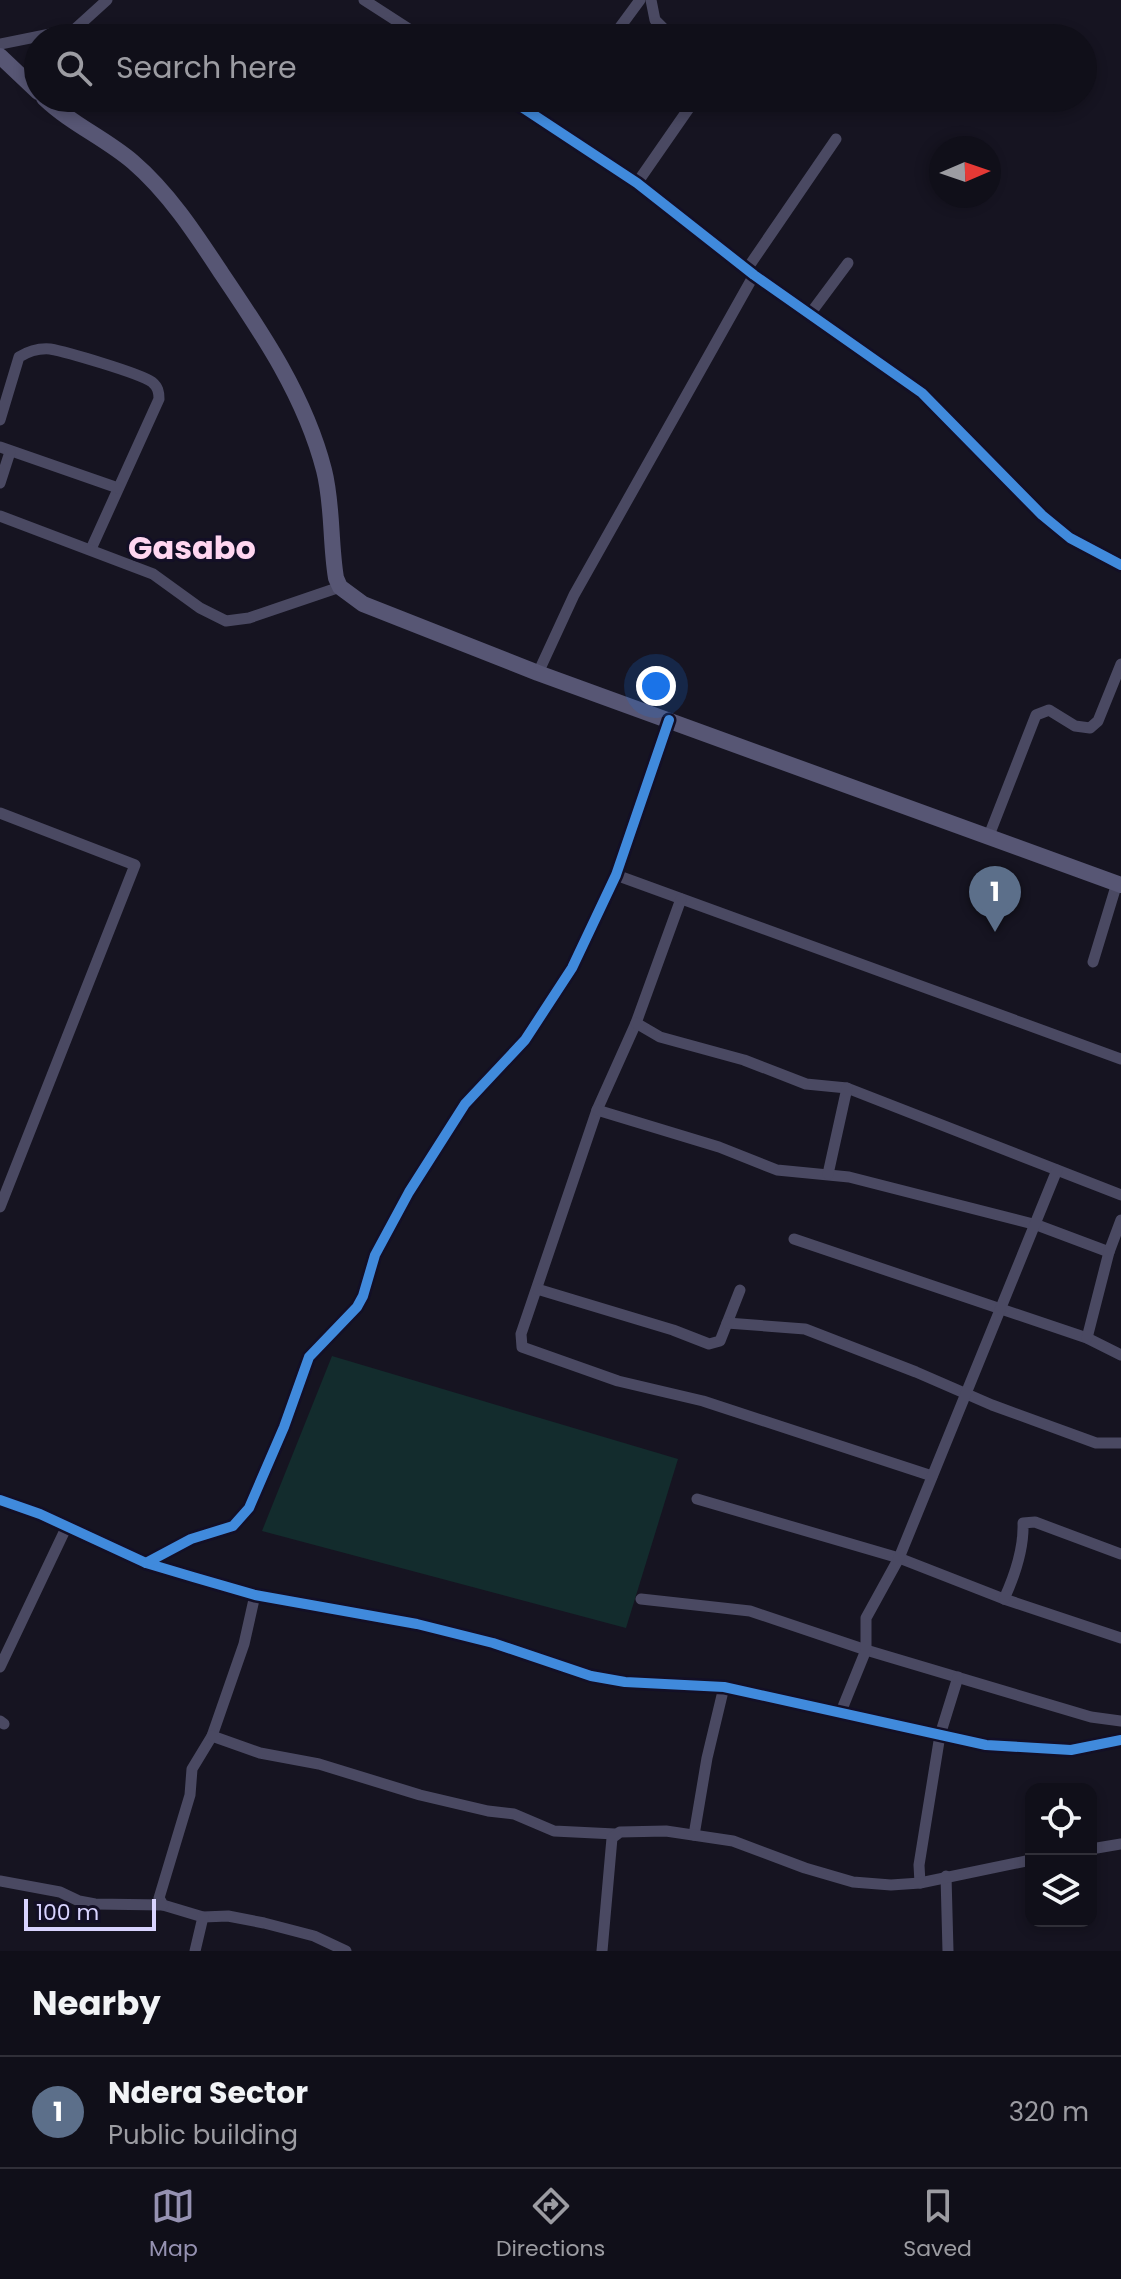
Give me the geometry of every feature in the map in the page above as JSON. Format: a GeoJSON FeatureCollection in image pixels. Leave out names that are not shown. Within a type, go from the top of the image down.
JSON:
{"type":"FeatureCollection","features":[{"type":"Feature","properties":{"kind":"main road"},"geometry":{"type":"LineString","coordinates":[[0,56],[24,79]]}},
{"type":"Feature","properties":{"kind":"main road"},"geometry":{"type":"LineString","coordinates":[[60,112],[133,161],[161,190],[202,244],[272,348],[288,377],[323,467],[330,507],[333,562],[340,587],[363,604],[538,673],[1119,884]]}},
{"type":"Feature","properties":{"kind":"street"},"geometry":{"type":"LineString","coordinates":[[81,24],[107,0]]}},
{"type":"Feature","properties":{"kind":"street"},"geometry":{"type":"LineString","coordinates":[[364,0],[401,24]]}},
{"type":"Feature","properties":{"kind":"street"},"geometry":{"type":"LineString","coordinates":[[622,24],[640,0]]}},
{"type":"Feature","properties":{"kind":"street"},"geometry":{"type":"LineString","coordinates":[[651,0],[655,5],[655,20],[659,24]]}},
{"type":"Feature","properties":{"kind":"street"},"geometry":{"type":"LineString","coordinates":[[0,44],[24,39]]}},
{"type":"Feature","properties":{"kind":"street"},"geometry":{"type":"LineString","coordinates":[[529,112],[637,183],[750,272],[922,393],[997,472],[1051,523],[1070,538],[1121,565]]}},
{"type":"Feature","properties":{"kind":"street"},"geometry":{"type":"LineString","coordinates":[[637,183],[686,112]]}},
{"type":"Feature","properties":{"kind":"street"},"geometry":{"type":"LineString","coordinates":[[538,673],[574,595],[750,272],[836,139]]}},
{"type":"Feature","properties":{"kind":"street"},"geometry":{"type":"LineString","coordinates":[[810,314],[848,263]]}},
{"type":"Feature","properties":{"kind":"street"},"geometry":{"type":"LineString","coordinates":[[0,420],[19,357],[37,349],[49,349],[131,373],[154,383],[159,399],[91,549]]}},
{"type":"Feature","properties":{"kind":"street"},"geometry":{"type":"LineString","coordinates":[[0,483],[5,450],[118,488]]}},
{"type":"Feature","properties":{"kind":"street"},"geometry":{"type":"LineString","coordinates":[[0,516],[153,574],[200,608],[226,621],[249,618],[340,587]]}},
{"type":"Feature","properties":{"kind":"street"},"geometry":{"type":"LineString","coordinates":[[988,838],[1036,715],[1049,710],[1075,726],[1090,728],[1098,721],[1121,664]]}},
{"type":"Feature","properties":{"kind":"street"},"geometry":{"type":"LineString","coordinates":[[146,1563],[191,1539],[233,1526],[249,1508],[284,1427],[309,1357],[357,1307],[375,1255],[409,1192],[465,1104],[511,1056],[572,968],[616,875],[669,720]]}},
{"type":"Feature","properties":{"kind":"street"},"geometry":{"type":"LineString","coordinates":[[0,813],[135,865],[0,1207]]}},
{"type":"Feature","properties":{"kind":"street"},"geometry":{"type":"LineString","coordinates":[[616,875],[1121,1059]]}},
{"type":"Feature","properties":{"kind":"street"},"geometry":{"type":"LineString","coordinates":[[1093,962],[1119,884]]}},
{"type":"Feature","properties":{"kind":"street"},"geometry":{"type":"LineString","coordinates":[[681,899],[636,1023],[597,1110],[521,1334],[522,1347],[618,1381],[703,1401],[932,1476]]}},
{"type":"Feature","properties":{"kind":"street"},"geometry":{"type":"LineString","coordinates":[[636,1023],[660,1037],[744,1060],[806,1084],[847,1088],[1121,1195]]}},
{"type":"Feature","properties":{"kind":"street"},"geometry":{"type":"LineString","coordinates":[[828,1174],[847,1088]]}},
{"type":"Feature","properties":{"kind":"street"},"geometry":{"type":"LineString","coordinates":[[597,1110],[719,1147],[777,1170],[849,1177],[1037,1225],[1109,1252]]}},
{"type":"Feature","properties":{"kind":"street"},"geometry":{"type":"LineString","coordinates":[[840,1714],[866,1650],[866,1618],[899,1558],[1057,1170]]}},
{"type":"Feature","properties":{"kind":"street"},"geometry":{"type":"LineString","coordinates":[[1087,1338],[1109,1252],[1121,1220]]}},
{"type":"Feature","properties":{"kind":"street"},"geometry":{"type":"LineString","coordinates":[[794,1239],[1087,1338],[1121,1355]]}},
{"type":"Feature","properties":{"kind":"street"},"geometry":{"type":"LineString","coordinates":[[537,1289],[709,1344],[720,1341],[740,1290]]}},
{"type":"Feature","properties":{"kind":"street"},"geometry":{"type":"LineString","coordinates":[[727,1323],[805,1329],[992,1405],[1096,1443],[1121,1443]]}},
{"type":"Feature","properties":{"kind":"street"},"geometry":{"type":"LineString","coordinates":[[697,1499],[899,1558],[1004,1599],[1121,1638]]}},
{"type":"Feature","properties":{"kind":"street"},"geometry":{"type":"LineString","coordinates":[[0,1500],[67,1526],[146,1563],[255,1595],[417,1624],[493,1643],[591,1676],[625,1682],[724,1687],[986,1745],[1071,1750],[1121,1740]]}},
{"type":"Feature","properties":{"kind":"street"},"geometry":{"type":"LineString","coordinates":[[1004,1599],[1013,1580],[1023,1523],[1035,1522],[1121,1554]]}},
{"type":"Feature","properties":{"kind":"street"},"geometry":{"type":"LineString","coordinates":[[0,1667],[67,1526]]}},
{"type":"Feature","properties":{"kind":"street"},"geometry":{"type":"LineString","coordinates":[[163,1905],[159,1898],[160,1891],[190,1795],[192,1769],[212,1736],[244,1644],[255,1595]]}},
{"type":"Feature","properties":{"kind":"street"},"geometry":{"type":"LineString","coordinates":[[641,1599],[750,1611],[866,1650],[1091,1717],[1121,1721]]}},
{"type":"Feature","properties":{"kind":"street"},"geometry":{"type":"LineString","coordinates":[[920,1883],[923,1830],[940,1735],[958,1677]]}},
{"type":"Feature","properties":{"kind":"street"},"geometry":{"type":"LineString","coordinates":[[694,1835],[707,1758],[724,1687]]}},
{"type":"Feature","properties":{"kind":"street"},"geometry":{"type":"LineString","coordinates":[[212,1736],[260,1753],[319,1764],[420,1795],[514,1814],[545,1829],[615,1834],[666,1831],[733,1841],[853,1882],[891,1885],[920,1883],[1025,1861]]}},
{"type":"Feature","properties":{"kind":"street"},"geometry":{"type":"LineString","coordinates":[[602,1951],[612,1838],[615,1834]]}},
{"type":"Feature","properties":{"kind":"street"},"geometry":{"type":"LineString","coordinates":[[1097,1848],[1121,1844]]}},
{"type":"Feature","properties":{"kind":"street"},"geometry":{"type":"LineString","coordinates":[[946,1876],[948,1951]]}},
{"type":"Feature","properties":{"kind":"street"},"geometry":{"type":"LineString","coordinates":[[0,1881],[60,1892],[95,1904],[163,1905],[203,1917],[228,1916],[264,1923],[314,1936],[346,1951]]}},
{"type":"Feature","properties":{"kind":"street"},"geometry":{"type":"LineString","coordinates":[[195,1951],[203,1917]]}},
{"type":"Feature","properties":{"kind":"green space"},"geometry":{"type":"Polygon","coordinates":[[[332,1356],[678,1459],[626,1628],[262,1531],[332,1356]]]}},
{"type":"Feature","properties":{"kind":"cycle path"},"geometry":{"type":"LineString","coordinates":[[529,112],[637,183],[754,275],[922,393],[1042,515],[1070,538],[1121,565]]}},
{"type":"Feature","properties":{"kind":"cycle path"},"geometry":{"type":"LineString","coordinates":[[146,1563],[191,1539],[233,1526],[249,1508],[284,1427],[309,1357],[357,1307],[375,1255],[409,1192],[465,1104],[525,1040],[572,968],[616,875],[669,720]]}},
{"type":"Feature","properties":{"kind":"cycle path"},"geometry":{"type":"LineString","coordinates":[[0,1500],[40,1514],[146,1563],[193,1577],[255,1595],[417,1624],[493,1643],[591,1676],[625,1682],[724,1687],[986,1745],[1071,1750],[1121,1740]]}},
{"type":"Feature","properties":{"kind":"place","name":"Ndera Sector"},"geometry":{"type":"Point","coordinates":[995,932]}},
{"type":"Feature","properties":{"kind":"district","name":"Gasabo"},"geometry":{"type":"Point","coordinates":[192,547]}}]}
